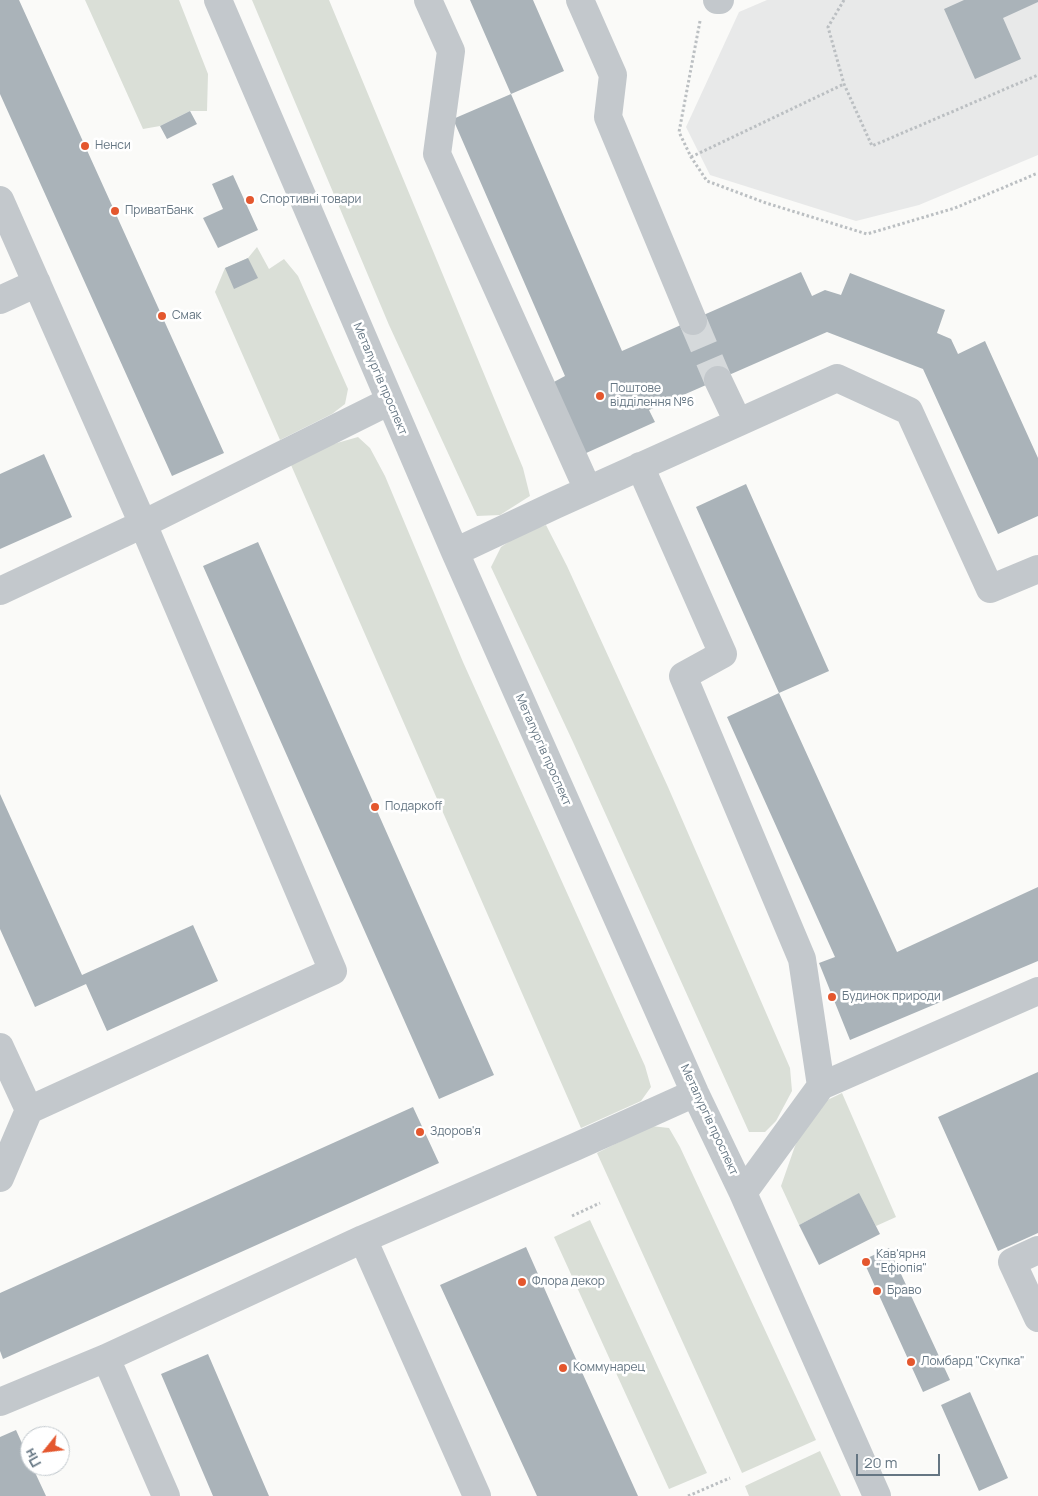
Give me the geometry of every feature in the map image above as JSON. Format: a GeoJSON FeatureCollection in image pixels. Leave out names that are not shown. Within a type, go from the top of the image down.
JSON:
{"type":"FeatureCollection","features":[{"type":"Feature","properties":{"kind":"street","name":"Металургів проспект"},"geometry":{"type":"LineString","coordinates":[[218,0],[455,552],[877,1496]]}},
{"type":"Feature","properties":{"kind":"street"},"geometry":{"type":"LineString","coordinates":[[428,0],[451,51],[437,154],[588,490]]}},
{"type":"Feature","properties":{"kind":"street"},"geometry":{"type":"LineString","coordinates":[[580,0],[613,74],[608,116],[693,321]]}},
{"type":"Feature","properties":{"kind":"street"},"geometry":{"type":"LineString","coordinates":[[0,200],[143,524],[333,971],[29,1110],[0,1178]]}},
{"type":"Feature","properties":{"kind":"street"},"geometry":{"type":"LineString","coordinates":[[0,300],[37,283]]}},
{"type":"Feature","properties":{"kind":"street"},"geometry":{"type":"LineString","coordinates":[[455,552],[640,466],[838,378],[909,412],[990,589],[1038,569]]}},
{"type":"Feature","properties":{"kind":"street"},"geometry":{"type":"LineString","coordinates":[[718,380],[738,422]]}},
{"type":"Feature","properties":{"kind":"street"},"geometry":{"type":"LineString","coordinates":[[0,591],[143,524],[390,401]]}},
{"type":"Feature","properties":{"kind":"street"},"geometry":{"type":"LineString","coordinates":[[640,466],[723,654],[683,676],[802,958],[820,1086]]}},
{"type":"Feature","properties":{"kind":"street"},"geometry":{"type":"LineString","coordinates":[[743,1193],[820,1086],[1038,991]]}},
{"type":"Feature","properties":{"kind":"street"},"geometry":{"type":"LineString","coordinates":[[0,1047],[29,1110]]}},
{"type":"Feature","properties":{"kind":"street"},"geometry":{"type":"LineString","coordinates":[[0,1402],[106,1358],[363,1239],[566,1151],[695,1092]]}},
{"type":"Feature","properties":{"kind":"street"},"geometry":{"type":"LineString","coordinates":[[363,1239],[477,1496]]}},
{"type":"Feature","properties":{"kind":"street"},"geometry":{"type":"LineString","coordinates":[[1038,1250],[1012,1262],[1038,1318]]}},
{"type":"Feature","properties":{"kind":"street"},"geometry":{"type":"LineString","coordinates":[[106,1358],[166,1496]]}},
{"type":"Feature","properties":{"kind":"path"},"geometry":{"type":"LineString","coordinates":[[718,0],[701,16],[679,132],[691,157],[707,181],[766,203],[867,234],[955,208],[1038,173]]}},
{"type":"Feature","properties":{"kind":"path"},"geometry":{"type":"LineString","coordinates":[[844,0],[828,27],[844,84],[872,146],[1038,75]]}},
{"type":"Feature","properties":{"kind":"path"},"geometry":{"type":"LineString","coordinates":[[691,157],[844,84]]}},
{"type":"Feature","properties":{"kind":"path"},"geometry":{"type":"LineString","coordinates":[[572,1216],[600,1203]]}},
{"type":"Feature","properties":{"kind":"path"},"geometry":{"type":"LineString","coordinates":[[688,1496],[730,1478]]}},
{"type":"Feature","properties":{"kind":"shaded area"},"geometry":{"type":"Polygon","coordinates":[[[85,0],[179,0],[208,74],[207,111],[190,111],[160,126],[143,129],[85,0]]]}},
{"type":"Feature","properties":{"kind":"shaded area"},"geometry":{"type":"Polygon","coordinates":[[[252,0],[329,0],[523,468],[530,496],[500,515],[477,516],[389,325],[252,0]]]}},
{"type":"Feature","properties":{"kind":"shaded area"},"geometry":{"type":"Polygon","coordinates":[[[767,0],[1038,0],[1038,155],[919,205],[856,221],[710,175],[686,127],[739,12],[767,0]]]}},
{"type":"Feature","properties":{"kind":"shaded area"},"geometry":{"type":"Polygon","coordinates":[[[257,247],[269,269],[284,259],[298,276],[348,389],[345,404],[332,414],[280,440],[215,292],[225,268],[248,258],[257,247]]]}},
{"type":"Feature","properties":{"kind":"shaded area"},"geometry":{"type":"Polygon","coordinates":[[[358,437],[370,448],[385,476],[463,662],[645,1066],[651,1087],[641,1101],[581,1128],[291,465],[330,445],[358,437]]]}},
{"type":"Feature","properties":{"kind":"shaded area"},"geometry":{"type":"Polygon","coordinates":[[[546,525],[567,566],[668,787],[790,1068],[792,1091],[776,1121],[765,1132],[749,1132],[573,742],[491,567],[501,547],[522,533],[546,525]]]}},
{"type":"Feature","properties":{"kind":"shaded area"},"geometry":{"type":"Polygon","coordinates":[[[842,1093],[896,1217],[876,1226],[858,1194],[799,1225],[781,1186],[795,1146],[808,1120],[821,1103],[842,1093]]]}},
{"type":"Feature","properties":{"kind":"shaded area"},"geometry":{"type":"Polygon","coordinates":[[[651,1126],[669,1128],[680,1147],[816,1440],[742,1473],[597,1153],[651,1126]]]}},
{"type":"Feature","properties":{"kind":"shaded area"},"geometry":{"type":"Polygon","coordinates":[[[590,1220],[707,1473],[669,1489],[554,1237],[590,1220]]]}},
{"type":"Feature","properties":{"kind":"shaded area"},"geometry":{"type":"Polygon","coordinates":[[[820,1451],[841,1496],[749,1496],[745,1486],[820,1451]]]}},
{"type":"Feature","properties":{"kind":"building"},"geometry":{"type":"Polygon","coordinates":[[[0,0],[19,0],[224,453],[172,476],[0,94],[0,0]]]}},
{"type":"Feature","properties":{"kind":"building"},"geometry":{"type":"Polygon","coordinates":[[[470,0],[533,0],[564,71],[511,94],[470,0]]]}},
{"type":"Feature","properties":{"kind":"building"},"geometry":{"type":"Polygon","coordinates":[[[964,0],[1038,0],[1038,2],[1003,18],[1021,59],[975,79],[944,9],[964,0]]]}},
{"type":"Feature","properties":{"kind":"building"},"geometry":{"type":"Polygon","coordinates":[[[511,94],[622,351],[801,272],[812,296],[825,290],[841,295],[850,273],[945,310],[937,333],[951,339],[958,354],[985,341],[1038,458],[1038,516],[998,534],[923,369],[827,332],[649,410],[655,422],[584,454],[552,383],[565,376],[453,119],[511,94]]]}},
{"type":"Feature","properties":{"kind":"building"},"geometry":{"type":"Polygon","coordinates":[[[190,111],[197,124],[167,139],[160,126],[190,111]]]}},
{"type":"Feature","properties":{"kind":"building"},"geometry":{"type":"Polygon","coordinates":[[[233,175],[258,230],[218,248],[203,218],[223,209],[212,184],[233,175]]]}},
{"type":"Feature","properties":{"kind":"building"},"geometry":{"type":"Polygon","coordinates":[[[248,258],[258,278],[234,289],[225,268],[248,258]]]}},
{"type":"Feature","properties":{"kind":"building"},"geometry":{"type":"Polygon","coordinates":[[[44,454],[72,517],[0,549],[0,474],[44,454]]]}},
{"type":"Feature","properties":{"kind":"building"},"geometry":{"type":"Polygon","coordinates":[[[746,484],[829,671],[779,693],[696,507],[746,484]]]}},
{"type":"Feature","properties":{"kind":"building"},"geometry":{"type":"Polygon","coordinates":[[[258,542],[494,1075],[439,1099],[203,566],[258,542]]]}},
{"type":"Feature","properties":{"kind":"building"},"geometry":{"type":"Polygon","coordinates":[[[779,693],[897,952],[1038,887],[1038,961],[850,1040],[819,963],[835,957],[727,717],[779,693]]]}},
{"type":"Feature","properties":{"kind":"building"},"geometry":{"type":"Polygon","coordinates":[[[0,794],[82,975],[193,925],[218,981],[107,1031],[86,984],[35,1007],[0,929],[0,794]]]}},
{"type":"Feature","properties":{"kind":"building"},"geometry":{"type":"Polygon","coordinates":[[[1038,1072],[1038,1233],[998,1251],[938,1117],[1038,1072]]]}},
{"type":"Feature","properties":{"kind":"building"},"geometry":{"type":"Polygon","coordinates":[[[413,1107],[439,1163],[3,1359],[0,1351],[0,1293],[413,1107]]]}},
{"type":"Feature","properties":{"kind":"building"},"geometry":{"type":"Polygon","coordinates":[[[859,1193],[880,1234],[819,1265],[799,1225],[859,1193]]]}},
{"type":"Feature","properties":{"kind":"building"},"geometry":{"type":"Polygon","coordinates":[[[526,1247],[638,1496],[537,1496],[440,1285],[526,1247]]]}},
{"type":"Feature","properties":{"kind":"building"},"geometry":{"type":"Polygon","coordinates":[[[889,1248],[950,1380],[923,1392],[863,1260],[889,1248]]]}},
{"type":"Feature","properties":{"kind":"building"},"geometry":{"type":"Polygon","coordinates":[[[208,1354],[269,1496],[213,1496],[161,1374],[208,1354]]]}},
{"type":"Feature","properties":{"kind":"building"},"geometry":{"type":"Polygon","coordinates":[[[970,1392],[1008,1478],[979,1491],[941,1405],[970,1392]]]}},
{"type":"Feature","properties":{"kind":"building"},"geometry":{"type":"Polygon","coordinates":[[[16,1430],[20,1439],[20,1476],[37,1476],[46,1496],[0,1496],[0,1437],[16,1430]]]}},
{"type":"Feature","properties":{"kind":"tunnel"},"geometry":{"type":"LineString","coordinates":[[693,321],[718,380]]}},
{"type":"Feature","properties":{"kind":"place","name":"Ненси"},"geometry":{"type":"Point","coordinates":[85,146]}},
{"type":"Feature","properties":{"kind":"place","name":"Спортивні товари"},"geometry":{"type":"Point","coordinates":[250,200]}},
{"type":"Feature","properties":{"kind":"place","name":"ПриватБанк"},"geometry":{"type":"Point","coordinates":[115,211]}},
{"type":"Feature","properties":{"kind":"place","name":"Смак"},"geometry":{"type":"Point","coordinates":[162,316]}},
{"type":"Feature","properties":{"kind":"place","name":"Поштове відділення №6"},"geometry":{"type":"Point","coordinates":[600,396]}},
{"type":"Feature","properties":{"kind":"place","name":"Подаркоff"},"geometry":{"type":"Point","coordinates":[375,807]}},
{"type":"Feature","properties":{"kind":"place","name":"Будинок природи"},"geometry":{"type":"Point","coordinates":[832,997]}},
{"type":"Feature","properties":{"kind":"place","name":"Здоров'я"},"geometry":{"type":"Point","coordinates":[420,1132]}},
{"type":"Feature","properties":{"kind":"place","name":"Кав'ярня \"Ефіопія\""},"geometry":{"type":"Point","coordinates":[866,1262]}},
{"type":"Feature","properties":{"kind":"place","name":"Флора декор"},"geometry":{"type":"Point","coordinates":[522,1282]}},
{"type":"Feature","properties":{"kind":"place","name":"Браво"},"geometry":{"type":"Point","coordinates":[877,1291]}},
{"type":"Feature","properties":{"kind":"place","name":"Ломбард \"Скупка\""},"geometry":{"type":"Point","coordinates":[911,1362]}},
{"type":"Feature","properties":{"kind":"place","name":"Коммунарец"},"geometry":{"type":"Point","coordinates":[563,1368]}}]}
